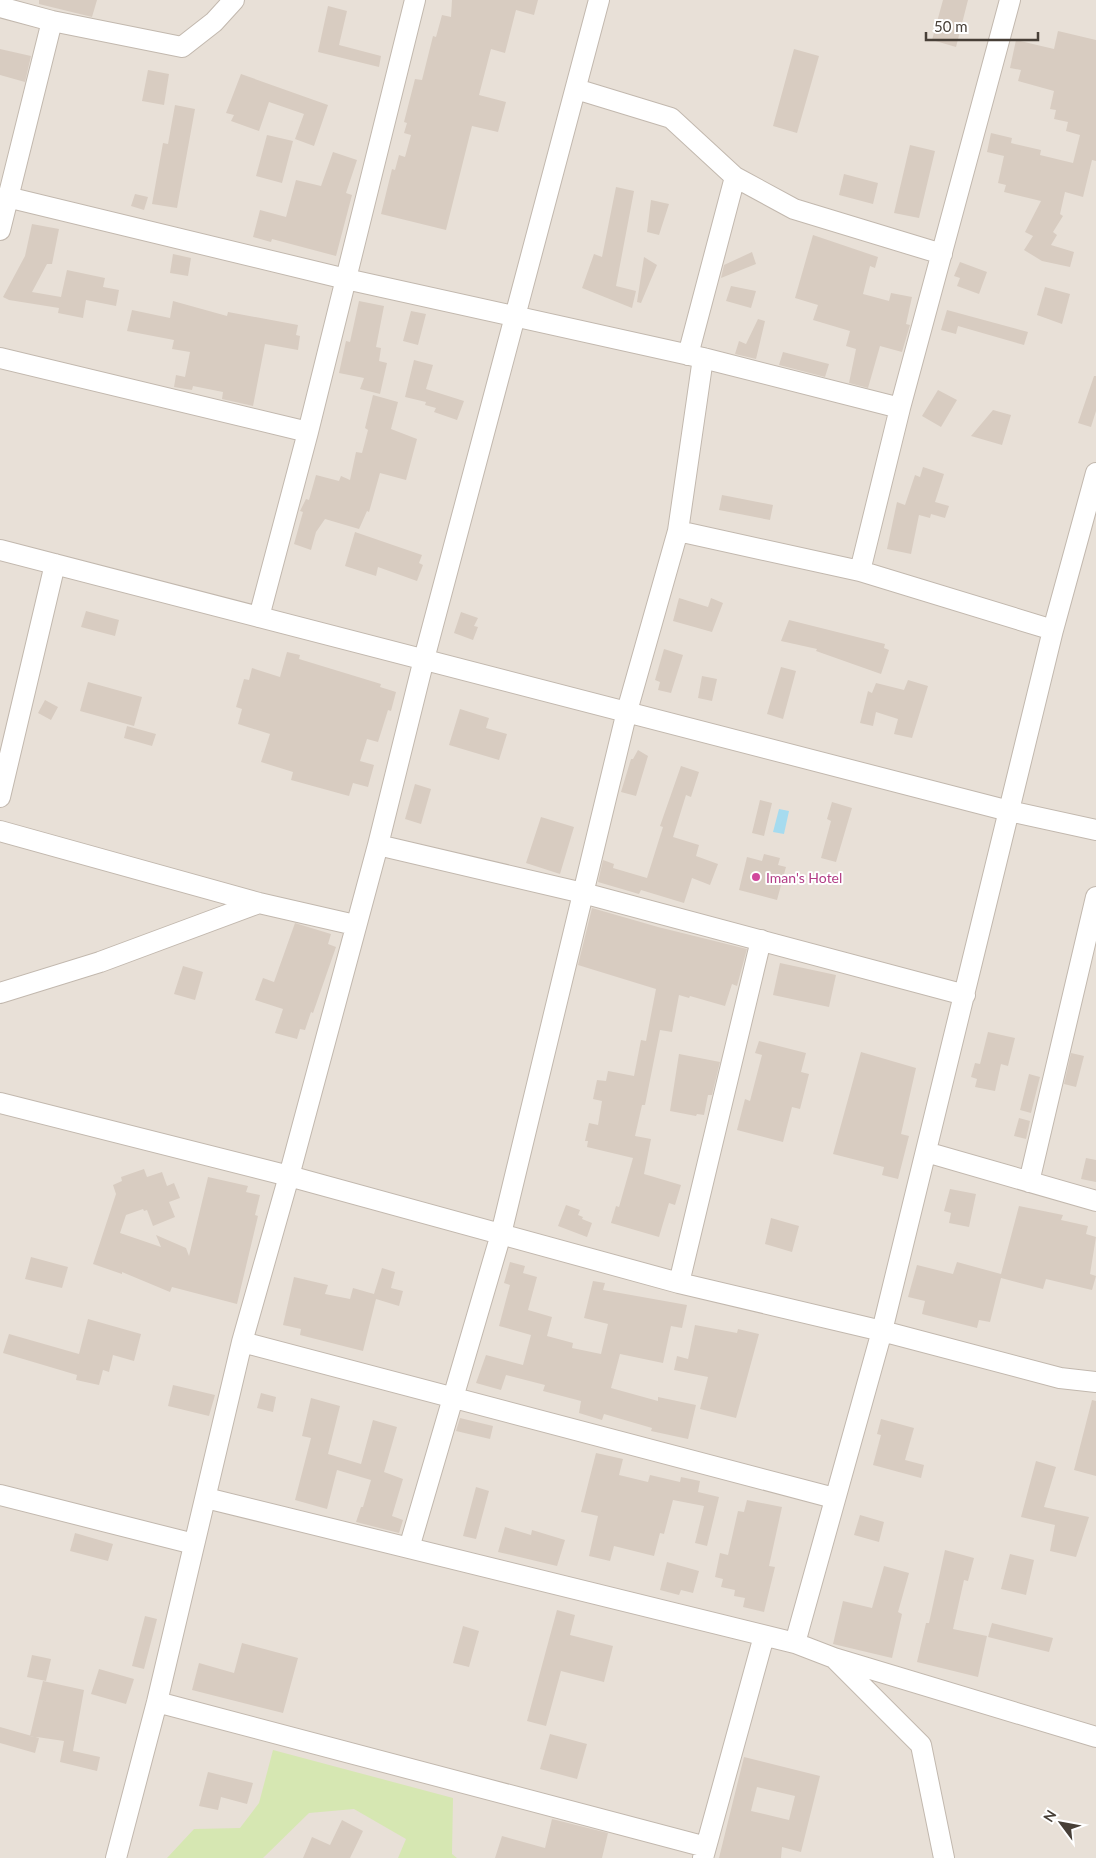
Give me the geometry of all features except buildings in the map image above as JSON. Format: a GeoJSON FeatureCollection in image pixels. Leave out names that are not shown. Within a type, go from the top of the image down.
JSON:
{"type":"FeatureCollection","features":[{"type":"Feature","properties":{"kind":"street"},"geometry":{"type":"LineString","coordinates":[[0,7],[52,21],[182,47],[214,22],[234,0]]}},
{"type":"Feature","properties":{"kind":"street"},"geometry":{"type":"LineString","coordinates":[[259,617],[308,432],[415,0]]}},
{"type":"Feature","properties":{"kind":"street"},"geometry":{"type":"LineString","coordinates":[[116,1858],[157,1702],[242,1342],[289,1176],[378,845],[424,659],[599,0]]}},
{"type":"Feature","properties":{"kind":"street"},"geometry":{"type":"LineString","coordinates":[[860,571],[900,408],[1010,0]]}},
{"type":"Feature","properties":{"kind":"street"},"geometry":{"type":"LineString","coordinates":[[0,230],[52,21]]}},
{"type":"Feature","properties":{"kind":"street"},"geometry":{"type":"LineString","coordinates":[[576,89],[671,118],[735,177],[794,209],[942,254]]}},
{"type":"Feature","properties":{"kind":"street"},"geometry":{"type":"LineString","coordinates":[[409,1548],[500,1234],[627,711],[678,531],[696,356],[735,177]]}},
{"type":"Feature","properties":{"kind":"street"},"geometry":{"type":"LineString","coordinates":[[7,197],[346,279],[696,356],[900,408]]}},
{"type":"Feature","properties":{"kind":"street"},"geometry":{"type":"LineString","coordinates":[[0,358],[308,432]]}},
{"type":"Feature","properties":{"kind":"street"},"geometry":{"type":"LineString","coordinates":[[795,1643],[882,1331],[1054,630],[1096,473]]}},
{"type":"Feature","properties":{"kind":"street"},"geometry":{"type":"LineString","coordinates":[[678,531],[860,571],[1054,630]]}},
{"type":"Feature","properties":{"kind":"street"},"geometry":{"type":"LineString","coordinates":[[0,550],[1009,811],[1096,830]]}},
{"type":"Feature","properties":{"kind":"street"},"geometry":{"type":"LineString","coordinates":[[0,797],[55,564]]}},
{"type":"Feature","properties":{"kind":"street"},"geometry":{"type":"LineString","coordinates":[[0,831],[259,903],[355,925]]}},
{"type":"Feature","properties":{"kind":"street"},"geometry":{"type":"LineString","coordinates":[[378,845],[583,893],[965,995]]}},
{"type":"Feature","properties":{"kind":"street"},"geometry":{"type":"LineString","coordinates":[[1029,1182],[1096,897]]}},
{"type":"Feature","properties":{"kind":"street"},"geometry":{"type":"LineString","coordinates":[[0,993],[100,962],[259,903]]}},
{"type":"Feature","properties":{"kind":"street"},"geometry":{"type":"LineString","coordinates":[[679,1283],[761,940]]}},
{"type":"Feature","properties":{"kind":"street"},"geometry":{"type":"LineString","coordinates":[[0,1103],[289,1176],[679,1283],[882,1331],[1060,1378],[1096,1382]]}},
{"type":"Feature","properties":{"kind":"street"},"geometry":{"type":"LineString","coordinates":[[926,1152],[1096,1201]]}},
{"type":"Feature","properties":{"kind":"street"},"geometry":{"type":"LineString","coordinates":[[242,1342],[454,1396],[834,1498]]}},
{"type":"Feature","properties":{"kind":"street"},"geometry":{"type":"LineString","coordinates":[[0,1495],[194,1544]]}},
{"type":"Feature","properties":{"kind":"street"},"geometry":{"type":"LineString","coordinates":[[206,1498],[795,1643],[834,1658],[1096,1736]]}},
{"type":"Feature","properties":{"kind":"street"},"geometry":{"type":"LineString","coordinates":[[157,1702],[705,1852],[764,1636]]}},
{"type":"Feature","properties":{"kind":"street"},"geometry":{"type":"LineString","coordinates":[[834,1658],[921,1745],[944,1858]]}},
{"type":"Feature","properties":{"kind":"shaded area"},"geometry":{"type":"Polygon","coordinates":[[[0,0],[1096,0],[1096,1858],[0,1858],[0,0]]]}},
{"type":"Feature","properties":{"kind":"green space"},"geometry":{"type":"Polygon","coordinates":[[[273,1750],[453,1798],[452,1854],[457,1858],[398,1858],[406,1839],[354,1809],[309,1813],[263,1858],[167,1858],[194,1829],[240,1828],[259,1803],[273,1750]]]}},
{"type":"Feature","properties":{"kind":"water"},"geometry":{"type":"Polygon","coordinates":[[[779,809],[789,811],[784,834],[773,832],[779,809]]]}},
{"type":"Feature","properties":{"kind":"place","name":"Iman's Hotel"},"geometry":{"type":"Point","coordinates":[756,877]}}]}
